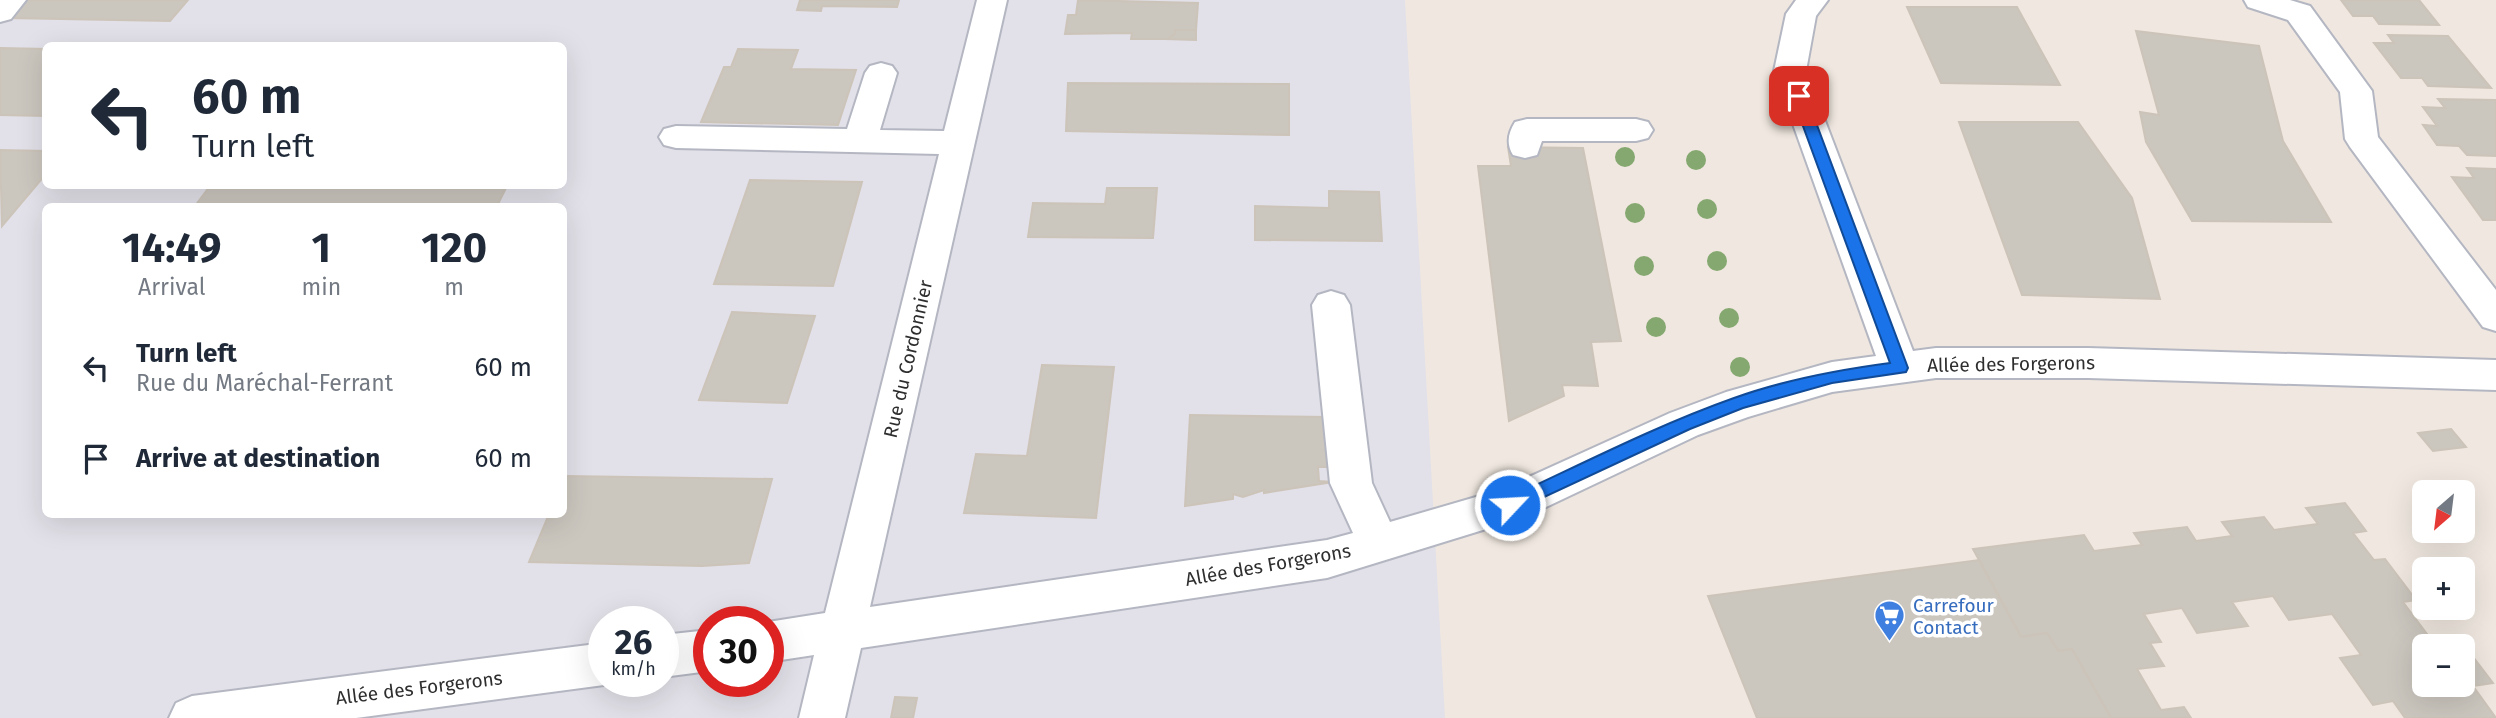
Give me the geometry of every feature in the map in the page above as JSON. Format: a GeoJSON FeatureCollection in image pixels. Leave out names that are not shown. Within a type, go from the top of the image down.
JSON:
{"type":"FeatureCollection","features":[{"type":"Feature","properties":{"kind":"street"},"geometry":{"type":"LineString","coordinates":[[0,12],[11,0]]}},
{"type":"Feature","properties":{"kind":"street","name":"Rue du Cordonnier"},"geometry":{"type":"LineString","coordinates":[[822,718],[992,0]]}},
{"type":"Feature","properties":{"kind":"street"},"geometry":{"type":"LineString","coordinates":[[1812,0],[1801,14],[1790,71],[1900,368]]}},
{"type":"Feature","properties":{"kind":"street"},"geometry":{"type":"LineString","coordinates":[[2259,0],[2299,13],[2356,91],[2362,139],[2496,317]]}},
{"type":"Feature","properties":{"kind":"street"},"geometry":{"type":"LineString","coordinates":[[860,141],[881,73]]}},
{"type":"Feature","properties":{"kind":"street"},"geometry":{"type":"LineString","coordinates":[[1525,147],[1527,130],[1636,130]]}},
{"type":"Feature","properties":{"kind":"street"},"geometry":{"type":"LineString","coordinates":[[676,137],[960,143]]}},
{"type":"Feature","properties":{"kind":"street"},"geometry":{"type":"LineString","coordinates":[[1331,304],[1351,483],[1378,544]]}},
{"type":"Feature","properties":{"kind":"street","name":"Allée des Forgerons"},"geometry":{"type":"LineString","coordinates":[[784,640],[1327,559],[1510,505],[1684,424],[1740,403],[1832,377],[1936,363],[2088,363],[2496,375]]}},
{"type":"Feature","properties":{"kind":"street","name":"Allée des Forgerons"},"geometry":{"type":"LineString","coordinates":[[192,718],[588,666]]}},
{"type":"Feature","properties":{"kind":"shaded area"},"geometry":{"type":"Polygon","coordinates":[[[0,0],[1405,0],[1445,718],[0,718],[0,0]]]}},
{"type":"Feature","properties":{"kind":"building"},"geometry":{"type":"Polygon","coordinates":[[[27,0],[188,0],[170,21],[9,18],[27,0]]]}},
{"type":"Feature","properties":{"kind":"building"},"geometry":{"type":"Polygon","coordinates":[[[800,0],[899,0],[897,7],[822,6],[821,11],[797,10],[800,0]]]}},
{"type":"Feature","properties":{"kind":"building"},"geometry":{"type":"Polygon","coordinates":[[[1078,0],[1198,3],[1196,30],[1175,30],[1175,34],[1168,39],[1131,39],[1132,33],[1065,34],[1068,15],[1076,15],[1078,0]]]}},
{"type":"Feature","properties":{"kind":"building"},"geometry":{"type":"Polygon","coordinates":[[[2341,0],[2419,0],[2439,25],[2379,24],[2373,16],[2353,16],[2341,0]]]}},
{"type":"Feature","properties":{"kind":"building"},"geometry":{"type":"Polygon","coordinates":[[[1907,7],[2017,7],[2060,85],[1941,83],[1907,7]]]}},
{"type":"Feature","properties":{"kind":"building"},"geometry":{"type":"Polygon","coordinates":[[[1175,30],[1196,30],[1196,40],[1168,39],[1175,34],[1175,30]]]}},
{"type":"Feature","properties":{"kind":"building"},"geometry":{"type":"Polygon","coordinates":[[[2136,31],[2259,46],[2283,141],[2331,222],[2192,221],[2146,142],[2140,112],[2159,115],[2136,31]]]}},
{"type":"Feature","properties":{"kind":"building"},"geometry":{"type":"Polygon","coordinates":[[[2388,35],[2448,36],[2491,88],[2428,86],[2422,78],[2401,78],[2374,43],[2394,43],[2388,35]]]}},
{"type":"Feature","properties":{"kind":"building"},"geometry":{"type":"Polygon","coordinates":[[[0,48],[42,49],[42,116],[0,115],[0,48]]]}},
{"type":"Feature","properties":{"kind":"building"},"geometry":{"type":"Polygon","coordinates":[[[738,49],[798,50],[791,69],[856,70],[838,125],[701,122],[724,67],[731,67],[738,49]]]}},
{"type":"Feature","properties":{"kind":"building"},"geometry":{"type":"Polygon","coordinates":[[[1068,83],[1289,84],[1289,135],[1066,131],[1068,83]]]}},
{"type":"Feature","properties":{"kind":"building"},"geometry":{"type":"Polygon","coordinates":[[[2438,99],[2496,100],[2496,156],[2467,155],[2459,146],[2437,145],[2423,125],[2437,126],[2423,107],[2445,108],[2438,99]]]}},
{"type":"Feature","properties":{"kind":"building"},"geometry":{"type":"Polygon","coordinates":[[[1959,122],[2078,122],[2132,198],[2160,299],[2022,295],[1959,122]]]}},
{"type":"Feature","properties":{"kind":"building"},"geometry":{"type":"Polygon","coordinates":[[[1508,147],[1583,148],[1621,341],[1591,342],[1598,386],[1562,385],[1564,396],[1509,421],[1478,166],[1511,166],[1508,147]]]}},
{"type":"Feature","properties":{"kind":"building"},"geometry":{"type":"Polygon","coordinates":[[[0,150],[42,151],[42,179],[2,226],[0,150]]]}},
{"type":"Feature","properties":{"kind":"building"},"geometry":{"type":"Polygon","coordinates":[[[2467,168],[2496,169],[2496,220],[2483,220],[2452,177],[2474,178],[2467,168]]]}},
{"type":"Feature","properties":{"kind":"building"},"geometry":{"type":"Polygon","coordinates":[[[750,180],[862,182],[833,286],[714,284],[750,180]]]}},
{"type":"Feature","properties":{"kind":"building"},"geometry":{"type":"Polygon","coordinates":[[[1107,188],[1157,188],[1153,238],[1028,237],[1033,203],[1105,204],[1107,188]]]}},
{"type":"Feature","properties":{"kind":"building"},"geometry":{"type":"Polygon","coordinates":[[[208,189],[506,189],[498,203],[197,203],[208,189]]]}},
{"type":"Feature","properties":{"kind":"building"},"geometry":{"type":"Polygon","coordinates":[[[1329,191],[1379,192],[1382,241],[1255,240],[1255,206],[1329,208],[1329,191]]]}},
{"type":"Feature","properties":{"kind":"building"},"geometry":{"type":"Polygon","coordinates":[[[732,312],[815,316],[787,403],[699,400],[732,312]]]}},
{"type":"Feature","properties":{"kind":"building"},"geometry":{"type":"Polygon","coordinates":[[[1042,365],[1114,367],[1096,518],[964,513],[976,454],[1027,456],[1042,365]]]}},
{"type":"Feature","properties":{"kind":"building"},"geometry":{"type":"Polygon","coordinates":[[[1190,415],[1326,417],[1327,467],[1318,467],[1319,481],[1333,482],[1264,493],[1264,490],[1243,497],[1233,494],[1233,499],[1185,506],[1190,415]]]}},
{"type":"Feature","properties":{"kind":"building"},"geometry":{"type":"Polygon","coordinates":[[[2451,429],[2466,447],[2433,451],[2418,433],[2451,429]]]}},
{"type":"Feature","properties":{"kind":"building"},"geometry":{"type":"Polygon","coordinates":[[[567,476],[772,479],[749,563],[702,566],[529,562],[547,518],[567,518],[567,476]]]}},
{"type":"Feature","properties":{"kind":"building"},"geometry":{"type":"Polygon","coordinates":[[[2345,503],[2366,531],[2353,533],[2374,560],[2385,559],[2412,595],[2412,601],[2403,602],[2412,614],[2412,620],[2416,620],[2427,634],[2412,634],[2412,697],[2475,697],[2475,689],[2496,718],[2405,718],[2393,701],[2373,705],[2340,658],[2361,655],[2332,614],[2289,620],[2273,596],[2232,602],[2248,626],[2197,633],[2182,608],[2144,614],[2161,642],[2150,643],[2164,666],[2137,669],[2161,710],[2184,707],[2191,718],[2111,718],[2072,649],[2058,651],[2047,633],[2021,637],[1973,549],[2084,535],[2094,551],[2142,545],[2134,533],[2187,527],[2196,541],[2232,536],[2222,522],[2264,517],[2274,530],[2318,524],[2306,508],[2345,503]]]}},
{"type":"Feature","properties":{"kind":"building","name":"Carrefour Contact"},"geometry":{"type":"Polygon","coordinates":[[[1979,560],[2021,637],[2047,633],[2058,651],[2072,649],[2111,718],[1757,718],[1708,596],[1979,560]]]}},
{"type":"Feature","properties":{"kind":"building"},"geometry":{"type":"Polygon","coordinates":[[[2475,659],[2493,683],[2475,686],[2475,659]]]}},
{"type":"Feature","properties":{"kind":"building"},"geometry":{"type":"Polygon","coordinates":[[[895,697],[917,698],[913,718],[891,718],[895,697]]]}},
{"type":"Feature","properties":{"kind":"place","name":"Carrefour Contact"},"geometry":{"type":"Point","coordinates":[1890,643]}},
{"type":"Feature","properties":{"kind":"route"},"geometry":{"type":"LineString","coordinates":[[1510,505],[1684,424],[1740,403],[1832,377],[1900,368],[1799,96]]}}]}
